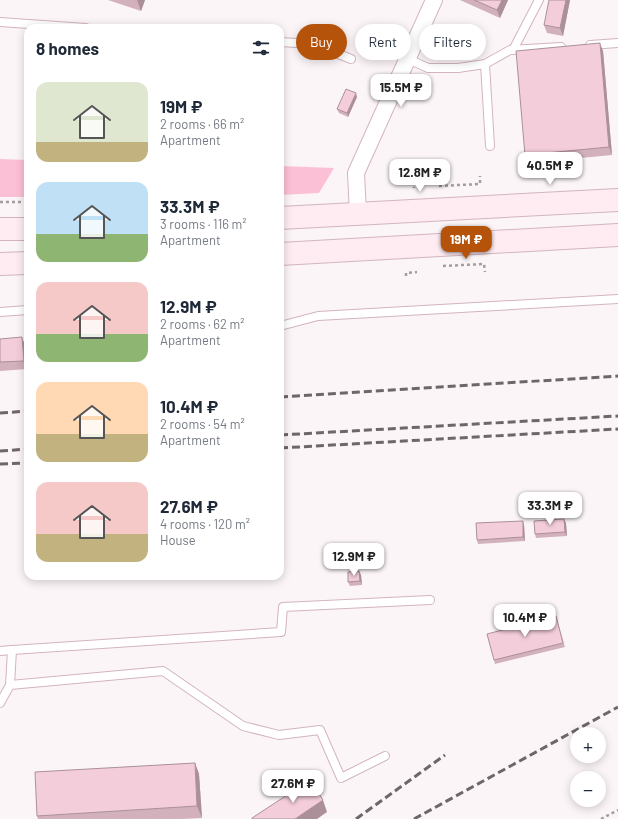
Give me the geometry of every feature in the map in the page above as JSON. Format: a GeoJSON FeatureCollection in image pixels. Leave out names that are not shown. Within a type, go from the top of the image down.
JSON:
{"type":"FeatureCollection","features":[{"type":"Feature","properties":{"kind":"main road"},"geometry":{"type":"LineString","coordinates":[[284,218],[618,200]]}},
{"type":"Feature","properties":{"kind":"main road"},"geometry":{"type":"LineString","coordinates":[[284,254],[618,235]]}},
{"type":"Feature","properties":{"kind":"street"},"geometry":{"type":"LineString","coordinates":[[411,52],[434,0]]}},
{"type":"Feature","properties":{"kind":"street"},"geometry":{"type":"LineString","coordinates":[[358,214],[356,173],[408,60]]}},
{"type":"Feature","properties":{"kind":"lane"},"geometry":{"type":"LineString","coordinates":[[513,50],[539,0]]}},
{"type":"Feature","properties":{"kind":"lane"},"geometry":{"type":"LineString","coordinates":[[0,22],[29,24]]}},
{"type":"Feature","properties":{"kind":"lane"},"geometry":{"type":"LineString","coordinates":[[284,42],[314,44],[351,59]]}},
{"type":"Feature","properties":{"kind":"lane"},"geometry":{"type":"LineString","coordinates":[[410,60],[428,68],[458,68],[485,64],[513,50],[618,43]]}},
{"type":"Feature","properties":{"kind":"lane"},"geometry":{"type":"LineString","coordinates":[[485,64],[490,146]]}},
{"type":"Feature","properties":{"kind":"lane"},"geometry":{"type":"LineString","coordinates":[[284,325],[318,316],[618,299]]}},
{"type":"Feature","properties":{"kind":"lane"},"geometry":{"type":"LineString","coordinates":[[0,312],[24,310]]}},
{"type":"Feature","properties":{"kind":"lane"},"geometry":{"type":"LineString","coordinates":[[0,651],[281,632],[283,607],[430,600]]}},
{"type":"Feature","properties":{"kind":"lane"},"geometry":{"type":"LineString","coordinates":[[0,703],[10,685],[12,650]]}},
{"type":"Feature","properties":{"kind":"lane"},"geometry":{"type":"LineString","coordinates":[[10,685],[163,671],[243,726],[279,735],[320,730],[341,778],[385,756]]}},
{"type":"Feature","properties":{"kind":"path"},"geometry":{"type":"LineString","coordinates":[[439,186],[480,184],[480,176]]}},
{"type":"Feature","properties":{"kind":"path"},"geometry":{"type":"LineString","coordinates":[[413,181],[414,188]]}},
{"type":"Feature","properties":{"kind":"path"},"geometry":{"type":"LineString","coordinates":[[0,202],[24,202]]}},
{"type":"Feature","properties":{"kind":"path"},"geometry":{"type":"LineString","coordinates":[[443,266],[484,264],[485,272]]}},
{"type":"Feature","properties":{"kind":"path"},"geometry":{"type":"LineString","coordinates":[[406,276],[406,273],[417,272]]}},
{"type":"Feature","properties":{"kind":"path"},"geometry":{"type":"LineString","coordinates":[[601,819],[618,810]]}},
{"type":"Feature","properties":{"kind":"shaded area"},"geometry":{"type":"Polygon","coordinates":[[[0,159],[24,160],[24,197],[0,197],[0,159]]]}},
{"type":"Feature","properties":{"kind":"shaded area"},"geometry":{"type":"Polygon","coordinates":[[[284,166],[334,168],[319,193],[284,195],[284,166]]]}},
{"type":"Feature","properties":{"kind":"building"},"geometry":{"type":"Polygon","coordinates":[[[474,0],[502,0],[497,10],[474,0]]]}},
{"type":"Feature","properties":{"kind":"building"},"geometry":{"type":"Polygon","coordinates":[[[549,0],[566,0],[560,28],[544,25],[549,0]]]}},
{"type":"Feature","properties":{"kind":"building"},"geometry":{"type":"Polygon","coordinates":[[[600,43],[609,147],[525,155],[516,51],[600,43]]]}},
{"type":"Feature","properties":{"kind":"building"},"geometry":{"type":"Polygon","coordinates":[[[346,89],[356,93],[347,113],[337,109],[346,89]]]}},
{"type":"Feature","properties":{"kind":"building"},"geometry":{"type":"Polygon","coordinates":[[[22,337],[24,361],[0,362],[0,339],[22,337]]]}},
{"type":"Feature","properties":{"kind":"building"},"geometry":{"type":"Polygon","coordinates":[[[564,519],[565,532],[535,534],[534,521],[564,519]]]}},
{"type":"Feature","properties":{"kind":"building"},"geometry":{"type":"Polygon","coordinates":[[[523,521],[523,537],[477,540],[476,523],[523,521]]]}},
{"type":"Feature","properties":{"kind":"building"},"geometry":{"type":"Polygon","coordinates":[[[359,571],[360,581],[348,582],[348,572],[359,571]]]}},
{"type":"Feature","properties":{"kind":"building"},"geometry":{"type":"Polygon","coordinates":[[[556,616],[563,643],[494,660],[487,634],[556,616]]]}},
{"type":"Feature","properties":{"kind":"building"},"geometry":{"type":"Polygon","coordinates":[[[195,763],[197,806],[37,816],[35,772],[195,763]]]}},
{"type":"Feature","properties":{"kind":"building"},"geometry":{"type":"Polygon","coordinates":[[[310,780],[323,800],[295,819],[252,819],[252,818],[310,780]]]}},
{"type":"Feature","properties":{"kind":"railway"},"geometry":{"type":"LineString","coordinates":[[284,397],[618,376]]}},
{"type":"Feature","properties":{"kind":"railway"},"geometry":{"type":"LineString","coordinates":[[0,413],[24,411]]}},
{"type":"Feature","properties":{"kind":"railway"},"geometry":{"type":"LineString","coordinates":[[284,435],[618,416]]}},
{"type":"Feature","properties":{"kind":"railway"},"geometry":{"type":"LineString","coordinates":[[284,448],[618,429]]}},
{"type":"Feature","properties":{"kind":"railway"},"geometry":{"type":"LineString","coordinates":[[0,451],[24,449]]}},
{"type":"Feature","properties":{"kind":"railway"},"geometry":{"type":"LineString","coordinates":[[0,464],[24,463]]}},
{"type":"Feature","properties":{"kind":"railway"},"geometry":{"type":"LineString","coordinates":[[414,819],[618,707]]}},
{"type":"Feature","properties":{"kind":"railway"},"geometry":{"type":"LineString","coordinates":[[356,819],[445,755]]}}]}
